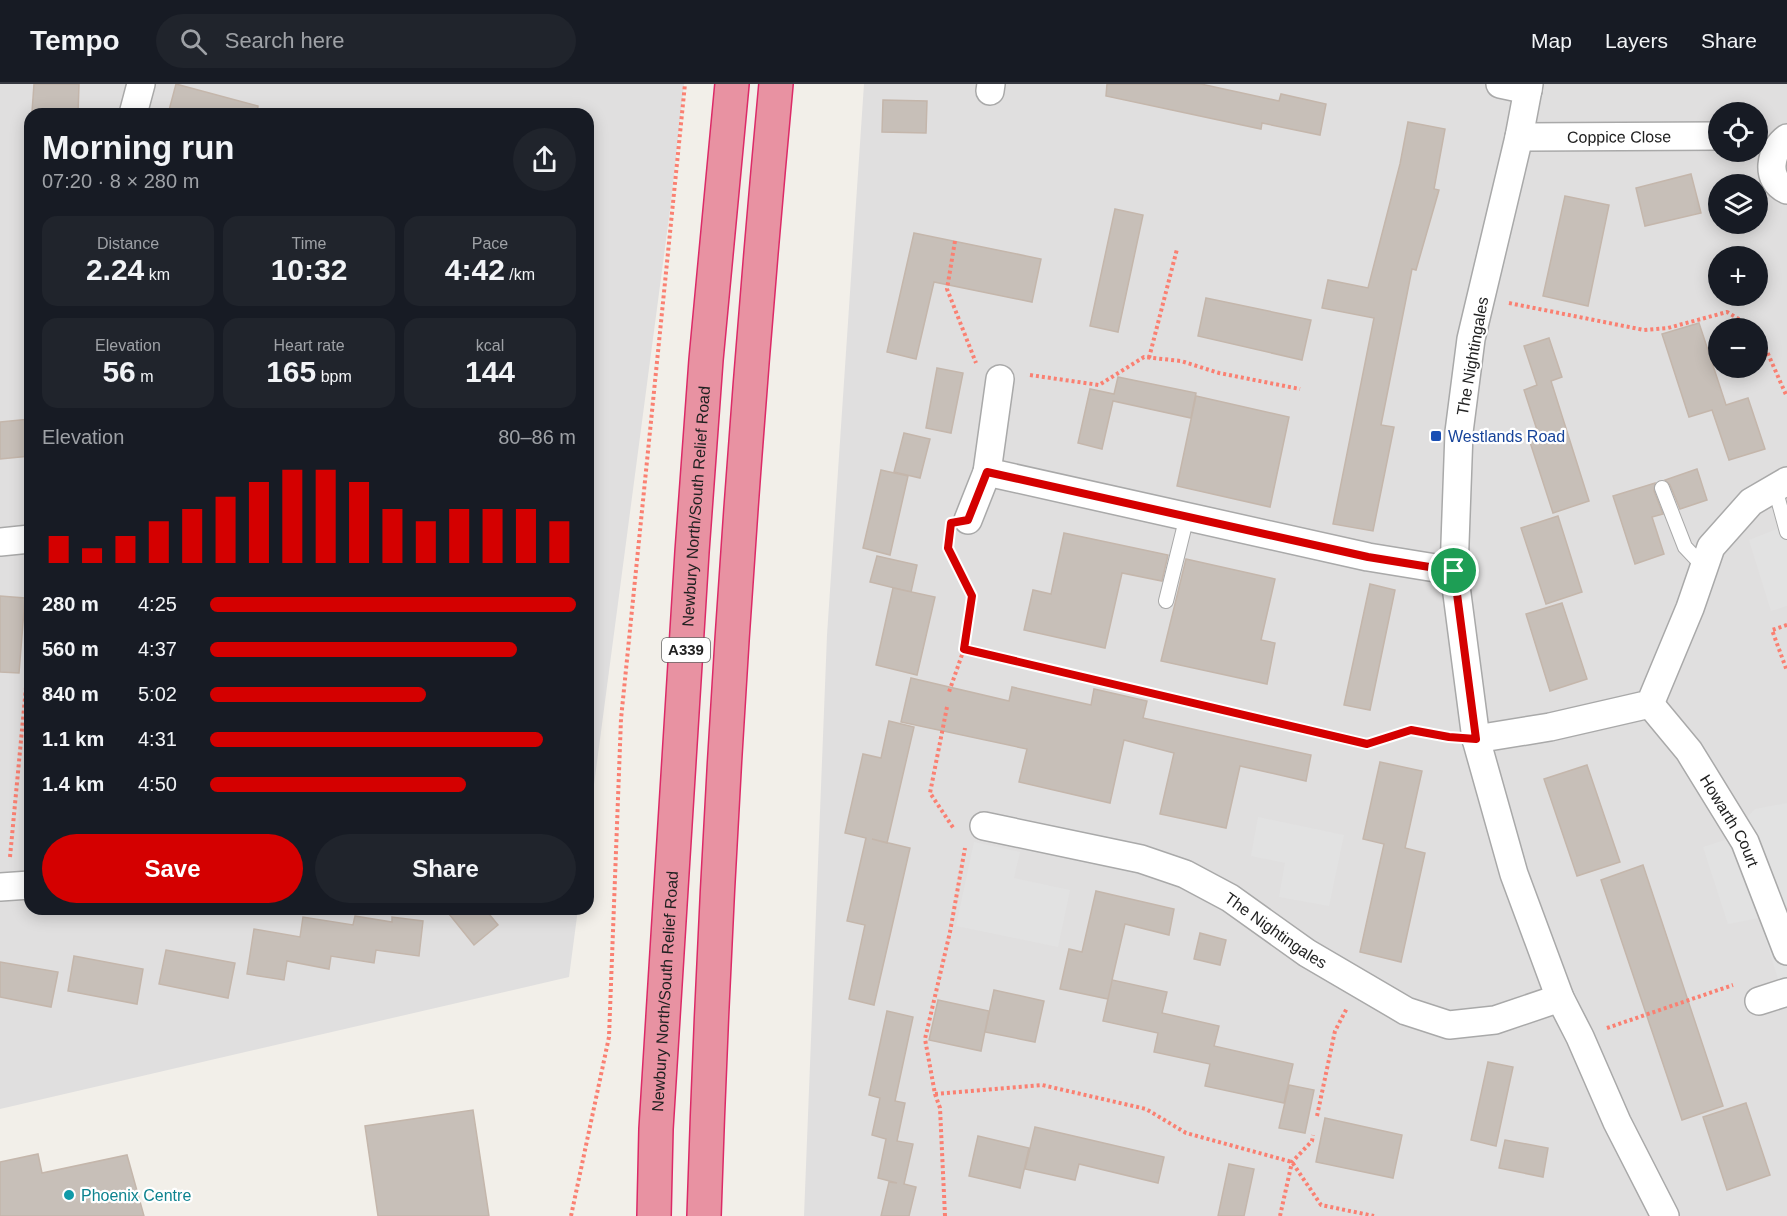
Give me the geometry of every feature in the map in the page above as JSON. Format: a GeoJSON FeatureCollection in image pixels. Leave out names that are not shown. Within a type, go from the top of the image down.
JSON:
{"type":"FeatureCollection","features":[{"type":"Feature","properties":{"kind":"highway","name":"Newbury North/South Relief Road"},"geometry":{"type":"LineString","coordinates":[[654,1216],[656,1129],[693,541],[706,360],[732,84]]}},
{"type":"Feature","properties":{"kind":"highway","name":"A339"},"geometry":{"type":"LineString","coordinates":[[704,1216],[710,1035],[737,556],[759,267],[776,84]]}},
{"type":"Feature","properties":{"kind":"street"},"geometry":{"type":"LineString","coordinates":[[135,108],[141,84]]}},
{"type":"Feature","properties":{"kind":"street"},"geometry":{"type":"LineString","coordinates":[[1500,84],[1529,87]]}},
{"type":"Feature","properties":{"kind":"street","name":"The Nightingales"},"geometry":{"type":"LineString","coordinates":[[1529,87],[1472,339],[1459,432],[1454,571],[1476,739],[1514,874],[1560,998],[1580,1036],[1617,1122],[1665,1216]]}},
{"type":"Feature","properties":{"kind":"street","name":"Coppice Close"},"geometry":{"type":"LineString","coordinates":[[1519,137],[1708,136]]}},
{"type":"Feature","properties":{"kind":"street"},"geometry":{"type":"LineString","coordinates":[[1774,141],[1771,159],[1773,175],[1782,188],[1787,190]]}},
{"type":"Feature","properties":{"kind":"street"},"geometry":{"type":"LineString","coordinates":[[968,520],[987,472],[1001,375]]}},
{"type":"Feature","properties":{"kind":"street"},"geometry":{"type":"LineString","coordinates":[[987,472],[1368,557],[1454,571]]}},
{"type":"Feature","properties":{"kind":"street"},"geometry":{"type":"LineString","coordinates":[[1476,739],[1550,727],[1650,704],[1690,608],[1711,547],[1751,502],[1781,485]]}},
{"type":"Feature","properties":{"kind":"street"},"geometry":{"type":"LineString","coordinates":[[0,542],[24,540]]}},
{"type":"Feature","properties":{"kind":"street","name":"Howarth Court"},"geometry":{"type":"LineString","coordinates":[[1650,704],[1689,751],[1745,842],[1787,951]]}},
{"type":"Feature","properties":{"kind":"street","name":"The Nightingales"},"geometry":{"type":"LineString","coordinates":[[984,826],[1141,859],[1185,874],[1230,898],[1307,953],[1406,1011],[1449,1025],[1496,1020],[1560,998]]}},
{"type":"Feature","properties":{"kind":"street"},"geometry":{"type":"LineString","coordinates":[[1759,1001],[1787,992]]}},
{"type":"Feature","properties":{"kind":"lane"},"geometry":{"type":"LineString","coordinates":[[1781,485],[1787,532]]}},
{"type":"Feature","properties":{"kind":"lane"},"geometry":{"type":"LineString","coordinates":[[1662,488],[1685,547],[1704,567]]}},
{"type":"Feature","properties":{"kind":"lane"},"geometry":{"type":"LineString","coordinates":[[1166,600],[1187,516]]}},
{"type":"Feature","properties":{"kind":"path"},"geometry":{"type":"LineString","coordinates":[[571,1216],[609,1036],[621,719],[685,84]]}},
{"type":"Feature","properties":{"kind":"path"},"geometry":{"type":"LineString","coordinates":[[955,241],[947,289],[977,366],[1001,375],[1099,385],[1144,357],[1181,362],[1219,373],[1300,389]]}},
{"type":"Feature","properties":{"kind":"path"},"geometry":{"type":"LineString","coordinates":[[1149,358],[1177,249]]}},
{"type":"Feature","properties":{"kind":"path"},"geometry":{"type":"LineString","coordinates":[[1482,297],[1644,330],[1668,328],[1727,312],[1737,318]]}},
{"type":"Feature","properties":{"kind":"path"},"geometry":{"type":"LineString","coordinates":[[1768,353],[1787,396]]}},
{"type":"Feature","properties":{"kind":"path"},"geometry":{"type":"LineString","coordinates":[[949,692],[964,649],[972,596],[948,548],[951,523],[968,520]]}},
{"type":"Feature","properties":{"kind":"path"},"geometry":{"type":"LineString","coordinates":[[1787,625],[1772,630],[1787,671]]}},
{"type":"Feature","properties":{"kind":"path"},"geometry":{"type":"LineString","coordinates":[[964,649],[1367,744],[1411,730],[1476,739]]}},
{"type":"Feature","properties":{"kind":"path"},"geometry":{"type":"LineString","coordinates":[[945,1216],[940,1108],[924,1039],[950,932],[965,848],[930,793],[947,707]]}},
{"type":"Feature","properties":{"kind":"path"},"geometry":{"type":"LineString","coordinates":[[12,886],[24,725]]}},
{"type":"Feature","properties":{"kind":"path"},"geometry":{"type":"LineString","coordinates":[[1580,1036],[1738,983]]}},
{"type":"Feature","properties":{"kind":"path"},"geometry":{"type":"LineString","coordinates":[[1317,1116],[1335,1031],[1359,984]]}},
{"type":"Feature","properties":{"kind":"path"},"geometry":{"type":"LineString","coordinates":[[935,1094],[1042,1084],[1146,1109],[1186,1133],[1292,1162],[1321,1205],[1374,1216]]}},
{"type":"Feature","properties":{"kind":"path"},"geometry":{"type":"LineString","coordinates":[[1280,1216],[1292,1162],[1312,1141],[1313,1135]]}},
{"type":"Feature","properties":{"kind":"shaded area"},"geometry":{"type":"Polygon","coordinates":[[[0,84],[684,84],[670,210],[594,785],[594,108],[24,108],[24,915],[577,915],[569,977],[0,1109],[0,84]]]}},
{"type":"Feature","properties":{"kind":"shaded area"},"geometry":{"type":"Polygon","coordinates":[[[864,84],[1787,84],[1787,1216],[804,1216],[827,635],[864,84]]]}},
{"type":"Feature","properties":{"kind":"shaded area"},"geometry":{"type":"Polygon","coordinates":[[[1787,525],[1787,606],[1771,611],[1749,540],[1787,525]]]}},
{"type":"Feature","properties":{"kind":"shaded area"},"geometry":{"type":"Polygon","coordinates":[[[1787,803],[1787,1008],[1759,918],[1728,924],[1703,847],[1725,840],[1755,809],[1787,803]]]}},
{"type":"Feature","properties":{"kind":"shaded area"},"geometry":{"type":"Polygon","coordinates":[[[1258,817],[1344,835],[1329,906],[1279,897],[1285,863],[1251,856],[1258,817]]]}},
{"type":"Feature","properties":{"kind":"shaded area"},"geometry":{"type":"Polygon","coordinates":[[[974,842],[1020,852],[1014,878],[1070,890],[1058,947],[956,926],[974,842]]]}},
{"type":"Feature","properties":{"kind":"building"},"geometry":{"type":"Polygon","coordinates":[[[34,84],[79,84],[78,108],[32,108],[34,84]]]}},
{"type":"Feature","properties":{"kind":"building"},"geometry":{"type":"Polygon","coordinates":[[[176,84],[258,106],[258,108],[170,108],[176,84]]]}},
{"type":"Feature","properties":{"kind":"building"},"geometry":{"type":"Polygon","coordinates":[[[1107,84],[1201,84],[1279,101],[1281,94],[1326,104],[1320,135],[1262,123],[1261,129],[1106,96],[1107,84]]]}},
{"type":"Feature","properties":{"kind":"building"},"geometry":{"type":"Polygon","coordinates":[[[883,100],[927,101],[926,133],[882,132],[883,100]]]}},
{"type":"Feature","properties":{"kind":"building"},"geometry":{"type":"Polygon","coordinates":[[[1408,122],[1445,129],[1434,189],[1439,190],[1416,270],[1412,269],[1381,425],[1394,427],[1373,531],[1333,524],[1374,318],[1322,308],[1328,280],[1368,288],[1400,164],[1408,122]]]}},
{"type":"Feature","properties":{"kind":"building"},"geometry":{"type":"Polygon","coordinates":[[[1691,174],[1701,213],[1645,226],[1636,188],[1691,174]]]}},
{"type":"Feature","properties":{"kind":"building"},"geometry":{"type":"Polygon","coordinates":[[[1565,196],[1609,205],[1588,306],[1543,296],[1565,196]]]}},
{"type":"Feature","properties":{"kind":"building"},"geometry":{"type":"Polygon","coordinates":[[[1115,209],[1143,215],[1118,332],[1090,326],[1115,209]]]}},
{"type":"Feature","properties":{"kind":"building"},"geometry":{"type":"Polygon","coordinates":[[[914,233],[1041,259],[1032,302],[934,282],[916,359],[887,352],[914,233]]]}},
{"type":"Feature","properties":{"kind":"building"},"geometry":{"type":"Polygon","coordinates":[[[1206,298],[1311,320],[1302,360],[1198,336],[1206,298]]]}},
{"type":"Feature","properties":{"kind":"building"},"geometry":{"type":"Polygon","coordinates":[[[1699,323],[1708,350],[1708,378],[1717,378],[1726,405],[1748,398],[1765,449],[1729,460],[1712,410],[1689,417],[1662,334],[1699,323]]]}},
{"type":"Feature","properties":{"kind":"building"},"geometry":{"type":"Polygon","coordinates":[[[1549,338],[1562,377],[1551,381],[1589,501],[1553,513],[1528,436],[1538,433],[1524,390],[1537,385],[1524,346],[1549,338]]]}},
{"type":"Feature","properties":{"kind":"building"},"geometry":{"type":"Polygon","coordinates":[[[937,368],[963,373],[951,433],[926,428],[937,368]]]}},
{"type":"Feature","properties":{"kind":"building"},"geometry":{"type":"Polygon","coordinates":[[[1118,377],[1196,393],[1191,418],[1113,401],[1102,449],[1078,443],[1090,389],[1114,394],[1118,377]]]}},
{"type":"Feature","properties":{"kind":"building"},"geometry":{"type":"Polygon","coordinates":[[[1196,396],[1289,417],[1270,507],[1177,486],[1196,396]]]}},
{"type":"Feature","properties":{"kind":"building"},"geometry":{"type":"Polygon","coordinates":[[[24,420],[24,457],[0,459],[0,422],[24,420]]]}},
{"type":"Feature","properties":{"kind":"building"},"geometry":{"type":"Polygon","coordinates":[[[904,433],[930,439],[920,478],[894,472],[904,433]]]}},
{"type":"Feature","properties":{"kind":"building"},"geometry":{"type":"Polygon","coordinates":[[[1697,469],[1707,500],[1680,509],[1670,485],[1665,480],[1697,469]]]}},
{"type":"Feature","properties":{"kind":"building"},"geometry":{"type":"Polygon","coordinates":[[[881,470],[908,476],[890,555],[863,548],[881,470]]]}},
{"type":"Feature","properties":{"kind":"building"},"geometry":{"type":"Polygon","coordinates":[[[1655,483],[1654,491],[1663,514],[1652,517],[1664,554],[1635,564],[1613,496],[1655,483]]]}},
{"type":"Feature","properties":{"kind":"building"},"geometry":{"type":"Polygon","coordinates":[[[1558,516],[1582,592],[1546,604],[1521,528],[1558,516]]]}},
{"type":"Feature","properties":{"kind":"building"},"geometry":{"type":"Polygon","coordinates":[[[1064,533],[1168,555],[1162,581],[1122,573],[1105,648],[1024,630],[1033,590],[1051,594],[1064,533]]]}},
{"type":"Feature","properties":{"kind":"building"},"geometry":{"type":"Polygon","coordinates":[[[877,556],[917,565],[911,592],[870,582],[877,556]]]}},
{"type":"Feature","properties":{"kind":"building"},"geometry":{"type":"Polygon","coordinates":[[[1186,559],[1275,579],[1261,640],[1275,643],[1267,684],[1161,661],[1186,559]]]}},
{"type":"Feature","properties":{"kind":"building"},"geometry":{"type":"Polygon","coordinates":[[[1370,584],[1395,590],[1370,710],[1344,705],[1370,584]]]}},
{"type":"Feature","properties":{"kind":"building"},"geometry":{"type":"Polygon","coordinates":[[[893,588],[935,597],[917,675],[876,665],[893,588]]]}},
{"type":"Feature","properties":{"kind":"building"},"geometry":{"type":"Polygon","coordinates":[[[0,596],[24,598],[19,673],[0,672],[0,596]]]}},
{"type":"Feature","properties":{"kind":"building"},"geometry":{"type":"Polygon","coordinates":[[[1562,603],[1587,679],[1550,691],[1526,614],[1562,603]]]}},
{"type":"Feature","properties":{"kind":"building"},"geometry":{"type":"Polygon","coordinates":[[[911,678],[1009,701],[1012,687],[1091,705],[1094,689],[1147,701],[1143,718],[1311,755],[1306,781],[1240,766],[1226,828],[1160,814],[1174,753],[1124,740],[1110,803],[1019,782],[1027,749],[901,722],[911,678]]]}},
{"type":"Feature","properties":{"kind":"building"},"geometry":{"type":"Polygon","coordinates":[[[889,721],[914,727],[887,843],[910,848],[874,1005],[849,999],[865,925],[847,921],[866,838],[845,833],[863,754],[881,758],[889,721]]]}},
{"type":"Feature","properties":{"kind":"building"},"geometry":{"type":"Polygon","coordinates":[[[1380,762],[1422,771],[1405,848],[1425,853],[1401,962],[1360,952],[1384,844],[1363,839],[1380,762]]]}},
{"type":"Feature","properties":{"kind":"building"},"geometry":{"type":"Polygon","coordinates":[[[1587,765],[1620,862],[1577,876],[1544,779],[1587,765]]]}},
{"type":"Feature","properties":{"kind":"building"},"geometry":{"type":"Polygon","coordinates":[[[1643,865],[1723,1106],[1682,1120],[1601,880],[1643,865]]]}},
{"type":"Feature","properties":{"kind":"building"},"geometry":{"type":"Polygon","coordinates":[[[1096,891],[1174,909],[1169,935],[1125,924],[1112,980],[1167,992],[1162,1013],[1219,1026],[1214,1046],[1293,1064],[1284,1103],[1205,1086],[1210,1064],[1154,1052],[1158,1033],[1103,1021],[1108,999],[1060,989],[1069,949],[1082,952],[1096,891]]]}},
{"type":"Feature","properties":{"kind":"building"},"geometry":{"type":"Polygon","coordinates":[[[450,915],[490,915],[498,925],[474,945],[450,915]]]}},
{"type":"Feature","properties":{"kind":"building"},"geometry":{"type":"Polygon","coordinates":[[[355,916],[392,922],[392,917],[423,921],[419,956],[376,950],[374,963],[331,956],[329,969],[287,961],[284,980],[247,974],[254,929],[300,937],[303,917],[353,925],[355,916]]]}},
{"type":"Feature","properties":{"kind":"building"},"geometry":{"type":"Polygon","coordinates":[[[1200,933],[1226,940],[1220,965],[1194,959],[1200,933]]]}},
{"type":"Feature","properties":{"kind":"building"},"geometry":{"type":"Polygon","coordinates":[[[166,950],[235,963],[228,998],[159,984],[166,950]]]}},
{"type":"Feature","properties":{"kind":"building"},"geometry":{"type":"Polygon","coordinates":[[[74,956],[143,969],[137,1004],[68,991],[74,956]]]}},
{"type":"Feature","properties":{"kind":"building"},"geometry":{"type":"Polygon","coordinates":[[[0,962],[58,972],[51,1007],[0,997],[0,962]]]}},
{"type":"Feature","properties":{"kind":"building"},"geometry":{"type":"Polygon","coordinates":[[[994,990],[1044,1001],[1035,1042],[985,1032],[994,990]]]}},
{"type":"Feature","properties":{"kind":"building"},"geometry":{"type":"Polygon","coordinates":[[[938,1000],[989,1011],[981,1051],[929,1040],[938,1000]]]}},
{"type":"Feature","properties":{"kind":"building"},"geometry":{"type":"Polygon","coordinates":[[[887,1011],[913,1017],[895,1101],[905,1103],[897,1141],[913,1144],[904,1184],[916,1187],[909,1216],[881,1216],[889,1182],[897,1183],[878,1178],[886,1139],[872,1135],[880,1098],[869,1095],[887,1011]]]}},
{"type":"Feature","properties":{"kind":"building"},"geometry":{"type":"Polygon","coordinates":[[[1488,1062],[1513,1067],[1496,1146],[1471,1140],[1488,1062]]]}},
{"type":"Feature","properties":{"kind":"building"},"geometry":{"type":"Polygon","coordinates":[[[1289,1085],[1314,1090],[1305,1133],[1279,1128],[1289,1085]]]}},
{"type":"Feature","properties":{"kind":"building"},"geometry":{"type":"Polygon","coordinates":[[[1746,1103],[1770,1175],[1727,1190],[1703,1117],[1746,1103]]]}},
{"type":"Feature","properties":{"kind":"building"},"geometry":{"type":"Polygon","coordinates":[[[473,1110],[489,1216],[378,1216],[365,1126],[473,1110]]]}},
{"type":"Feature","properties":{"kind":"building"},"geometry":{"type":"Polygon","coordinates":[[[1325,1118],[1402,1135],[1393,1178],[1316,1162],[1325,1118]]]}},
{"type":"Feature","properties":{"kind":"building"},"geometry":{"type":"Polygon","coordinates":[[[1035,1127],[1164,1157],[1158,1183],[1079,1164],[1075,1180],[1025,1169],[1035,1127]]]}},
{"type":"Feature","properties":{"kind":"building"},"geometry":{"type":"Polygon","coordinates":[[[978,1136],[1029,1148],[1020,1188],[969,1176],[978,1136]]]}},
{"type":"Feature","properties":{"kind":"building"},"geometry":{"type":"Polygon","coordinates":[[[1505,1140],[1548,1148],[1543,1177],[1499,1168],[1505,1140]]]}},
{"type":"Feature","properties":{"kind":"building","name":"Phoenix Centre"},"geometry":{"type":"Polygon","coordinates":[[[38,1154],[42,1173],[127,1155],[144,1216],[0,1216],[0,1162],[38,1154]]]}},
{"type":"Feature","properties":{"kind":"building"},"geometry":{"type":"Polygon","coordinates":[[[1229,1164],[1254,1169],[1244,1216],[1218,1216],[1229,1164]]]}},
{"type":"Feature","properties":{"kind":"place","name":"Westlands Road"},"geometry":{"type":"Point","coordinates":[1436,436]}},
{"type":"Feature","properties":{"kind":"place","name":"Phoenix Centre"},"geometry":{"type":"Point","coordinates":[69,1195]}},
{"type":"Feature","properties":{"kind":"route"},"geometry":{"type":"LineString","coordinates":[[987,472],[1051,484],[1368,557],[1454,571],[1476,739],[1411,730],[1367,744],[964,649],[972,596],[948,548],[951,523],[968,520],[987,472]]}}]}
